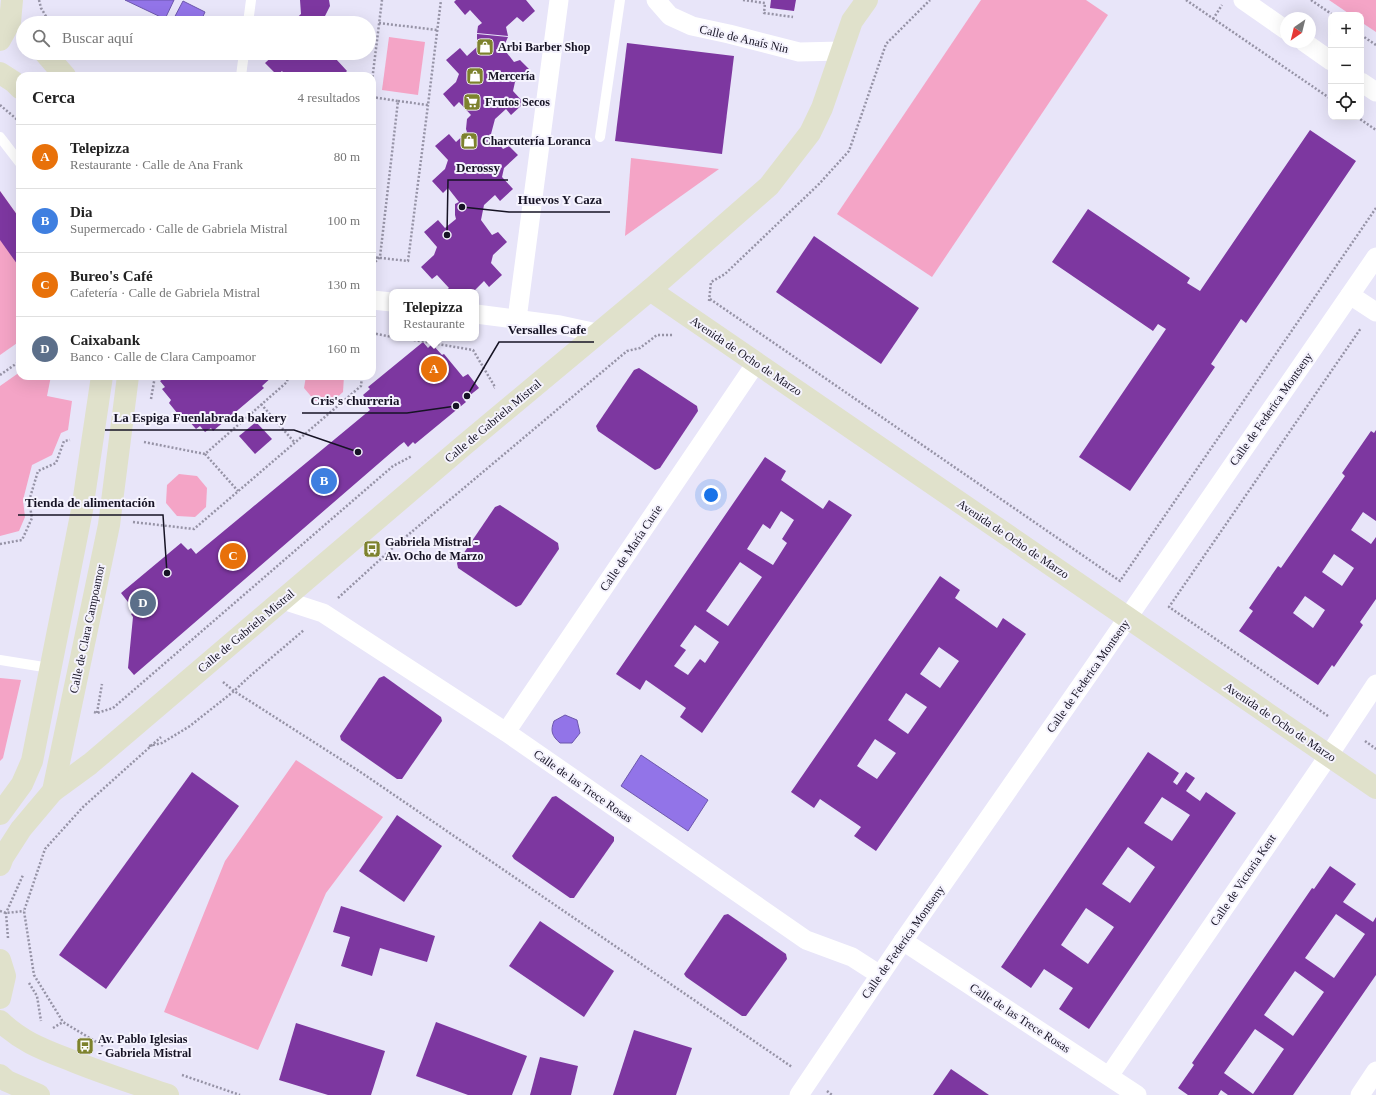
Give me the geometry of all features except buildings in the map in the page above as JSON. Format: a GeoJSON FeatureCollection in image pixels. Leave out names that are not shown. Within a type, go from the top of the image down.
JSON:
{"type":"FeatureCollection","features":[{"type":"Feature","properties":{"kind":"street"},"geometry":{"type":"LineString","coordinates":[[11,32],[12,0]]}},
{"type":"Feature","properties":{"kind":"street"},"geometry":{"type":"LineString","coordinates":[[517,319],[558,0]]}},
{"type":"Feature","properties":{"kind":"street","name":"Calle de Anaís Nin"},"geometry":{"type":"LineString","coordinates":[[656,0],[670,16],[692,26],[799,52],[842,52]]}},
{"type":"Feature","properties":{"kind":"street","name":"Calle de Gabriela Mistral"},"geometry":{"type":"LineString","coordinates":[[53,791],[90,764],[597,333],[650,290],[764,191],[810,133],[822,108],[852,21],[867,0]]}},
{"type":"Feature","properties":{"kind":"street"},"geometry":{"type":"LineString","coordinates":[[1243,0],[1280,26]]}},
{"type":"Feature","properties":{"kind":"street"},"geometry":{"type":"LineString","coordinates":[[1313,48],[1328,59]]}},
{"type":"Feature","properties":{"kind":"street"},"geometry":{"type":"LineString","coordinates":[[51,60],[62,72]]}},
{"type":"Feature","properties":{"kind":"street"},"geometry":{"type":"LineString","coordinates":[[0,73],[16,84]]}},
{"type":"Feature","properties":{"kind":"street"},"geometry":{"type":"LineString","coordinates":[[1364,84],[1376,92]]}},
{"type":"Feature","properties":{"kind":"street","name":"Calle de Federica Montseny"},"geometry":{"type":"LineString","coordinates":[[799,1095],[903,941],[1128,618],[1376,257]]}},
{"type":"Feature","properties":{"kind":"street","name":"Avenida de Ocho de Marzo"},"geometry":{"type":"LineString","coordinates":[[650,290],[1376,788]]}},
{"type":"Feature","properties":{"kind":"street"},"geometry":{"type":"LineString","coordinates":[[1350,295],[1375,311]]}},
{"type":"Feature","properties":{"kind":"street"},"geometry":{"type":"LineString","coordinates":[[376,300],[389,302]]}},
{"type":"Feature","properties":{"kind":"street"},"geometry":{"type":"LineString","coordinates":[[479,314],[560,325],[597,333]]}},
{"type":"Feature","properties":{"kind":"street","name":"Calle de María Curie"},"geometry":{"type":"LineString","coordinates":[[506,732],[756,363]]}},
{"type":"Feature","properties":{"kind":"street"},"geometry":{"type":"LineString","coordinates":[[0,814],[22,784],[32,761],[82,510],[101,380]]}},
{"type":"Feature","properties":{"kind":"street","name":"Calle de Clara Campoamor"},"geometry":{"type":"LineString","coordinates":[[0,864],[21,829],[53,791],[108,525],[127,380]]}},
{"type":"Feature","properties":{"kind":"street","name":"Calle de las Trece Rosas"},"geometry":{"type":"LineString","coordinates":[[283,600],[323,613],[506,732],[806,940],[852,956],[880,975]]}},
{"type":"Feature","properties":{"kind":"street","name":"Calle de Victoria Kent"},"geometry":{"type":"LineString","coordinates":[[1109,1076],[1329,756],[1376,684]]}},
{"type":"Feature","properties":{"kind":"street","name":"Calle de las Trece Rosas"},"geometry":{"type":"LineString","coordinates":[[903,941],[1137,1095]]}},
{"type":"Feature","properties":{"kind":"street"},"geometry":{"type":"LineString","coordinates":[[0,998],[5,976],[5,951]]}},
{"type":"Feature","properties":{"kind":"street"},"geometry":{"type":"LineString","coordinates":[[0,1021],[12,1032],[30,1044],[95,1070],[168,1095]]}},
{"type":"Feature","properties":{"kind":"street"},"geometry":{"type":"LineString","coordinates":[[1360,1095],[1376,1071]]}},
{"type":"Feature","properties":{"kind":"street"},"geometry":{"type":"LineString","coordinates":[[0,1075],[7,1081],[39,1095]]}},
{"type":"Feature","properties":{"kind":"lane"},"geometry":{"type":"LineString","coordinates":[[249,16],[251,0]]}},
{"type":"Feature","properties":{"kind":"lane"},"geometry":{"type":"LineString","coordinates":[[600,137],[620,0]]}},
{"type":"Feature","properties":{"kind":"lane"},"geometry":{"type":"LineString","coordinates":[[242,72],[243,60]]}},
{"type":"Feature","properties":{"kind":"lane"},"geometry":{"type":"LineString","coordinates":[[0,136],[16,158]]}},
{"type":"Feature","properties":{"kind":"lane"},"geometry":{"type":"LineString","coordinates":[[0,660],[50,668]]}},
{"type":"Feature","properties":{"kind":"path"},"geometry":{"type":"LineString","coordinates":[[39,0],[41,8],[46,16]]}},
{"type":"Feature","properties":{"kind":"path"},"geometry":{"type":"LineString","coordinates":[[376,48],[382,0]]}},
{"type":"Feature","properties":{"kind":"path"},"geometry":{"type":"LineString","coordinates":[[376,257],[408,261],[441,0]]}},
{"type":"Feature","properties":{"kind":"path"},"geometry":{"type":"LineString","coordinates":[[744,0],[765,3],[764,13],[793,17]]}},
{"type":"Feature","properties":{"kind":"path"},"geometry":{"type":"LineString","coordinates":[[145,747],[162,743],[190,726],[234,691],[323,613],[339,596],[396,545],[627,351],[640,348],[657,335],[690,333],[700,324],[710,299],[711,282],[725,274],[819,184],[849,151],[886,44],[930,0]]}},
{"type":"Feature","properties":{"kind":"path"},"geometry":{"type":"LineString","coordinates":[[1186,0],[1328,97]]}},
{"type":"Feature","properties":{"kind":"path"},"geometry":{"type":"LineString","coordinates":[[1213,19],[1226,0]]}},
{"type":"Feature","properties":{"kind":"path"},"geometry":{"type":"LineString","coordinates":[[1311,0],[1329,12]]}},
{"type":"Feature","properties":{"kind":"path"},"geometry":{"type":"LineString","coordinates":[[379,23],[437,30]]}},
{"type":"Feature","properties":{"kind":"path"},"geometry":{"type":"LineString","coordinates":[[1364,37],[1376,45]]}},
{"type":"Feature","properties":{"kind":"path"},"geometry":{"type":"LineString","coordinates":[[373,72],[375,60]]}},
{"type":"Feature","properties":{"kind":"path"},"geometry":{"type":"LineString","coordinates":[[376,98],[428,105]]}},
{"type":"Feature","properties":{"kind":"path"},"geometry":{"type":"LineString","coordinates":[[376,261],[380,257],[398,101]]}},
{"type":"Feature","properties":{"kind":"path"},"geometry":{"type":"LineString","coordinates":[[0,105],[16,119]]}},
{"type":"Feature","properties":{"kind":"path"},"geometry":{"type":"LineString","coordinates":[[1361,120],[1376,130]]}},
{"type":"Feature","properties":{"kind":"path"},"geometry":{"type":"LineString","coordinates":[[710,299],[1120,581],[1376,208]]}},
{"type":"Feature","properties":{"kind":"path"},"geometry":{"type":"LineString","coordinates":[[1375,311],[1169,607],[1376,749]]}},
{"type":"Feature","properties":{"kind":"path"},"geometry":{"type":"LineString","coordinates":[[376,334],[389,336]]}},
{"type":"Feature","properties":{"kind":"path"},"geometry":{"type":"LineString","coordinates":[[420,341],[473,350],[495,387],[489,391]]}},
{"type":"Feature","properties":{"kind":"path"},"geometry":{"type":"LineString","coordinates":[[0,375],[16,364]]}},
{"type":"Feature","properties":{"kind":"path"},"geometry":{"type":"LineString","coordinates":[[205,454],[287,382],[287,380]]}},
{"type":"Feature","properties":{"kind":"path"},"geometry":{"type":"LineString","coordinates":[[131,522],[194,529],[360,386],[361,380]]}},
{"type":"Feature","properties":{"kind":"path"},"geometry":{"type":"LineString","coordinates":[[261,404],[295,443]]}},
{"type":"Feature","properties":{"kind":"path"},"geometry":{"type":"LineString","coordinates":[[0,544],[22,540],[32,518],[29,501],[38,471],[56,463],[64,441],[72,439]]}},
{"type":"Feature","properties":{"kind":"path"},"geometry":{"type":"LineString","coordinates":[[144,442],[205,454],[238,492]]}},
{"type":"Feature","properties":{"kind":"path"},"geometry":{"type":"LineString","coordinates":[[71,707],[97,713],[113,708],[393,466],[409,458],[415,453]]}},
{"type":"Feature","properties":{"kind":"path"},"geometry":{"type":"LineString","coordinates":[[203,667],[234,691],[366,775],[832,1095]]}},
{"type":"Feature","properties":{"kind":"path"},"geometry":{"type":"LineString","coordinates":[[104,1046],[63,1022],[34,975],[24,911],[45,849],[83,807],[164,734]]}},
{"type":"Feature","properties":{"kind":"path"},"geometry":{"type":"LineString","coordinates":[[5,951],[7,936],[6,913],[24,874]]}},
{"type":"Feature","properties":{"kind":"path"},"geometry":{"type":"LineString","coordinates":[[0,911],[6,913],[24,911]]}},
{"type":"Feature","properties":{"kind":"path"},"geometry":{"type":"LineString","coordinates":[[27,980],[37,996],[41,1024],[30,1044]]}},
{"type":"Feature","properties":{"kind":"path"},"geometry":{"type":"LineString","coordinates":[[176,1073],[240,1095]]}},
{"type":"Feature","properties":{"kind":"shaded area"},"geometry":{"type":"Polygon","coordinates":[[[125,0],[174,0],[166,16],[159,16],[125,0]]]}},
{"type":"Feature","properties":{"kind":"shaded area"},"geometry":{"type":"Polygon","coordinates":[[[981,0],[1086,0],[1108,15],[932,277],[837,214],[981,0]]]}},
{"type":"Feature","properties":{"kind":"shaded area"},"geometry":{"type":"Polygon","coordinates":[[[1329,0],[1376,0],[1376,32],[1364,24],[1364,12],[1347,12],[1329,0]]]}},
{"type":"Feature","properties":{"kind":"shaded area"},"geometry":{"type":"Polygon","coordinates":[[[183,1],[205,12],[203,16],[175,16],[183,1]]]}},
{"type":"Feature","properties":{"kind":"shaded area"},"geometry":{"type":"Polygon","coordinates":[[[389,37],[425,42],[418,95],[382,90],[389,37]]]}},
{"type":"Feature","properties":{"kind":"shaded area"},"geometry":{"type":"Polygon","coordinates":[[[631,158],[719,169],[625,236],[631,158]]]}},
{"type":"Feature","properties":{"kind":"shaded area"},"geometry":{"type":"Polygon","coordinates":[[[0,191],[16,213],[16,344],[0,355],[0,191]]]}},
{"type":"Feature","properties":{"kind":"shaded area"},"geometry":{"type":"Polygon","coordinates":[[[16,375],[16,380],[50,380],[47,396],[72,401],[68,430],[61,433],[52,455],[32,465],[23,500],[25,517],[19,531],[0,536],[0,386],[16,375]]]}},
{"type":"Feature","properties":{"kind":"shaded area"},"geometry":{"type":"Polygon","coordinates":[[[305,380],[344,380],[343,392],[333,401],[315,401],[304,388],[305,380]]]}},
{"type":"Feature","properties":{"kind":"shaded area"},"geometry":{"type":"Polygon","coordinates":[[[179,474],[197,476],[207,488],[206,507],[195,517],[177,516],[166,503],[167,485],[179,474]]]}},
{"type":"Feature","properties":{"kind":"shaded area"},"geometry":{"type":"Polygon","coordinates":[[[0,678],[21,680],[3,758],[0,761],[0,678]]]}},
{"type":"Feature","properties":{"kind":"shaded area"},"geometry":{"type":"Polygon","coordinates":[[[565,715],[577,720],[580,733],[572,743],[560,743],[552,733],[554,721],[565,715]]]}},
{"type":"Feature","properties":{"kind":"shaded area"},"geometry":{"type":"Polygon","coordinates":[[[641,755],[708,800],[688,831],[621,786],[641,755]]]}},
{"type":"Feature","properties":{"kind":"shaded area"},"geometry":{"type":"Polygon","coordinates":[[[296,760],[383,817],[326,893],[258,1050],[164,1012],[225,861],[296,760]]]}},
{"type":"Feature","properties":{"kind":"place","name":"Arbi Barber Shop"},"geometry":{"type":"Point","coordinates":[485,47]}},
{"type":"Feature","properties":{"kind":"place","name":"Mercería"},"geometry":{"type":"Point","coordinates":[475,76]}},
{"type":"Feature","properties":{"kind":"place","name":"Frutos Secos"},"geometry":{"type":"Point","coordinates":[472,102]}},
{"type":"Feature","properties":{"kind":"place","name":"Charcutería Loranca"},"geometry":{"type":"Point","coordinates":[469,141]}},
{"type":"Feature","properties":{"kind":"place","name":"Huevos Y Caza"},"geometry":{"type":"Point","coordinates":[462,207]}},
{"type":"Feature","properties":{"kind":"place","name":"Derossy"},"geometry":{"type":"Point","coordinates":[447,235]}},
{"type":"Feature","properties":{"kind":"place","name":"Telepizza"},"geometry":{"type":"Point","coordinates":[434,369]}},
{"type":"Feature","properties":{"kind":"place","name":"Versalles Cafe"},"geometry":{"type":"Point","coordinates":[467,396]}},
{"type":"Feature","properties":{"kind":"place","name":"Cris's churreria"},"geometry":{"type":"Point","coordinates":[456,406]}},
{"type":"Feature","properties":{"kind":"place","name":"La Espiga Fuenlabrada bakery"},"geometry":{"type":"Point","coordinates":[358,452]}},
{"type":"Feature","properties":{"kind":"place","name":"Dia"},"geometry":{"type":"Point","coordinates":[324,481]}},
{"type":"Feature","properties":{"kind":"place","name":"Gabriela Mistral - Av. Ocho de Marzo"},"geometry":{"type":"Point","coordinates":[372,549]}},
{"type":"Feature","properties":{"kind":"place","name":"Bureo's Café"},"geometry":{"type":"Point","coordinates":[233,556]}},
{"type":"Feature","properties":{"kind":"place","name":"Tienda de alimentación"},"geometry":{"type":"Point","coordinates":[167,573]}},
{"type":"Feature","properties":{"kind":"place","name":"Caixabank"},"geometry":{"type":"Point","coordinates":[143,603]}},
{"type":"Feature","properties":{"kind":"place","name":"Av. Pablo Iglesias - Gabriela Mistral"},"geometry":{"type":"Point","coordinates":[85,1046]}}]}
